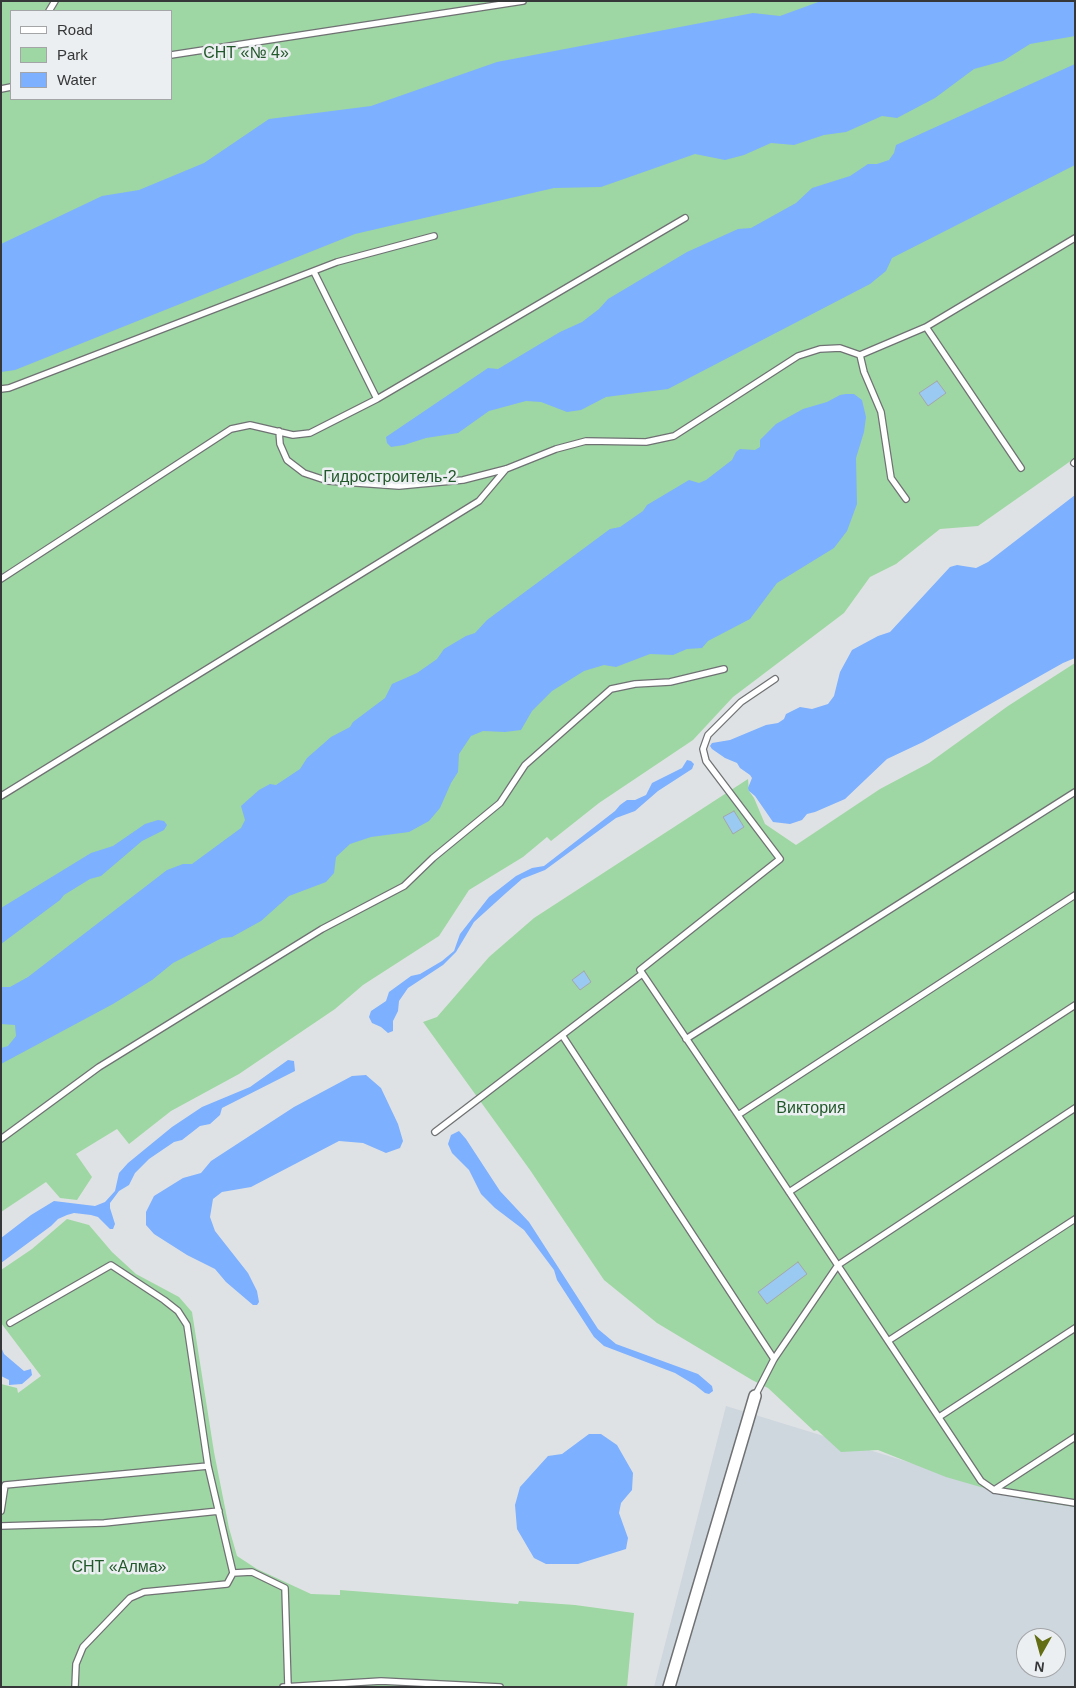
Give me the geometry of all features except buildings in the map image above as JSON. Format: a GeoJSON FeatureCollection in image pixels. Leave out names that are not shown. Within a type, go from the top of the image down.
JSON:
{"type":"FeatureCollection","features":[{"type":"Feature","properties":{"kind":"street"},"geometry":{"type":"LineString","coordinates":[[669,1687],[755,1396]]}},
{"type":"Feature","properties":{"kind":"lane"},"geometry":{"type":"LineString","coordinates":[[172,55],[523,1]]}},
{"type":"Feature","properties":{"kind":"lane"},"geometry":{"type":"LineString","coordinates":[[1,579],[231,429],[250,425],[293,435],[310,433],[377,399],[685,218]]}},
{"type":"Feature","properties":{"kind":"lane"},"geometry":{"type":"LineString","coordinates":[[1,389],[9,388],[337,262],[434,236]]}},
{"type":"Feature","properties":{"kind":"lane"},"geometry":{"type":"LineString","coordinates":[[279,431],[280,444],[287,460],[304,473],[328,481],[399,486],[463,480],[506,469],[556,449],[586,441],[646,442],[674,436],[798,356],[820,349],[840,348],[860,355],[926,327],[1075,238]]}},
{"type":"Feature","properties":{"kind":"lane"},"geometry":{"type":"LineString","coordinates":[[314,272],[377,399]]}},
{"type":"Feature","properties":{"kind":"lane"},"geometry":{"type":"LineString","coordinates":[[926,327],[1020,468]]}},
{"type":"Feature","properties":{"kind":"lane"},"geometry":{"type":"LineString","coordinates":[[860,355],[864,372],[881,412],[891,478],[906,499]]}},
{"type":"Feature","properties":{"kind":"lane"},"geometry":{"type":"LineString","coordinates":[[1,796],[480,501],[506,469]]}},
{"type":"Feature","properties":{"kind":"lane"},"geometry":{"type":"LineString","coordinates":[[1,1139],[98,1067],[322,929],[404,886],[433,858],[500,803],[525,765],[611,689],[635,684],[670,682],[724,669]]}},
{"type":"Feature","properties":{"kind":"lane"},"geometry":{"type":"LineString","coordinates":[[775,680],[741,702],[708,735],[703,749],[706,761],[780,859],[640,970],[790,1192],[981,1481],[994,1490],[1075,1503]]}},
{"type":"Feature","properties":{"kind":"lane"},"geometry":{"type":"LineString","coordinates":[[686,1039],[1075,792]]}},
{"type":"Feature","properties":{"kind":"lane"},"geometry":{"type":"LineString","coordinates":[[738,1115],[1075,895]]}},
{"type":"Feature","properties":{"kind":"lane"},"geometry":{"type":"LineString","coordinates":[[435,1132],[642,974]]}},
{"type":"Feature","properties":{"kind":"lane"},"geometry":{"type":"LineString","coordinates":[[790,1192],[1075,1005]]}},
{"type":"Feature","properties":{"kind":"lane"},"geometry":{"type":"LineString","coordinates":[[562,1035],[774,1359]]}},
{"type":"Feature","properties":{"kind":"lane"},"geometry":{"type":"LineString","coordinates":[[755,1396],[774,1359],[838,1265],[1075,1108]]}},
{"type":"Feature","properties":{"kind":"lane"},"geometry":{"type":"LineString","coordinates":[[888,1341],[1075,1220]]}},
{"type":"Feature","properties":{"kind":"lane"},"geometry":{"type":"LineString","coordinates":[[10,1323],[111,1265],[178,1311],[187,1325],[208,1466],[233,1573],[226,1584],[144,1592],[130,1598],[83,1647],[76,1664],[75,1687]]}},
{"type":"Feature","properties":{"kind":"lane"},"geometry":{"type":"LineString","coordinates":[[939,1417],[1075,1328]]}},
{"type":"Feature","properties":{"kind":"lane"},"geometry":{"type":"LineString","coordinates":[[994,1490],[1075,1437]]}},
{"type":"Feature","properties":{"kind":"lane"},"geometry":{"type":"LineString","coordinates":[[1,1511],[5,1485],[208,1466]]}},
{"type":"Feature","properties":{"kind":"lane"},"geometry":{"type":"LineString","coordinates":[[1,1526],[104,1523],[218,1511]]}},
{"type":"Feature","properties":{"kind":"lane"},"geometry":{"type":"LineString","coordinates":[[233,1573],[252,1572],[285,1588],[288,1686]]}},
{"type":"Feature","properties":{"kind":"lane"},"geometry":{"type":"LineString","coordinates":[[283,1687],[381,1681],[500,1687]]}},
{"type":"Feature","properties":{"kind":"shaded area"},"geometry":{"type":"Polygon","coordinates":[[[726,1406],[983,1485],[1075,1494],[1075,1687],[654,1687],[726,1406]]]}},
{"type":"Feature","properties":{"kind":"green space","name":"Гидростроитель-2"},"geometry":{"type":"Polygon","coordinates":[[[1,1],[1075,1],[1075,458],[978,526],[940,529],[896,564],[870,577],[844,613],[733,697],[693,740],[599,803],[551,841],[547,837],[523,857],[469,890],[439,936],[363,985],[335,1009],[239,1074],[171,1111],[129,1144],[117,1129],[76,1154],[92,1177],[77,1200],[60,1198],[46,1182],[1,1212],[1,1]]]}},
{"type":"Feature","properties":{"kind":"green space","name":"Виктория"},"geometry":{"type":"Polygon","coordinates":[[[1075,663],[1075,1507],[1022,1499],[946,1477],[878,1450],[841,1452],[817,1430],[814,1431],[768,1388],[657,1323],[604,1280],[530,1170],[423,1022],[437,1017],[489,957],[534,918],[748,779],[749,791],[765,824],[796,845],[880,789],[929,763],[1008,706],[1075,663]]]}},
{"type":"Feature","properties":{"kind":"green space","name":"СНТ «Алма»"},"geometry":{"type":"Polygon","coordinates":[[[67,1219],[89,1225],[112,1252],[136,1274],[179,1297],[192,1312],[214,1452],[229,1528],[237,1556],[257,1569],[311,1594],[340,1595],[340,1590],[518,1604],[519,1601],[575,1605],[634,1613],[627,1687],[1,1687],[1,1384],[17,1388],[18,1393],[41,1376],[1,1323],[1,1270],[32,1249],[67,1219]]]}},
{"type":"Feature","properties":{"kind":"water"},"geometry":{"type":"Polygon","coordinates":[[[821,1],[1075,1],[1075,36],[1030,44],[1003,61],[974,69],[935,98],[897,118],[882,116],[846,132],[824,135],[794,145],[771,143],[744,155],[725,160],[695,154],[601,187],[554,188],[355,234],[15,370],[1,372],[1,244],[102,196],[139,190],[204,163],[269,119],[371,106],[497,62],[753,13],[780,16],[821,1]]]}},
{"type":"Feature","properties":{"kind":"water"},"geometry":{"type":"Polygon","coordinates":[[[1075,64],[1075,165],[892,258],[886,271],[870,284],[668,389],[606,397],[581,410],[567,412],[541,402],[526,401],[489,411],[458,433],[426,438],[391,447],[387,443],[386,437],[488,368],[498,369],[560,332],[582,322],[599,309],[608,299],[687,252],[738,229],[751,228],[796,203],[812,188],[850,176],[868,164],[877,164],[889,160],[894,153],[896,145],[1075,64]]]}},
{"type":"Feature","properties":{"kind":"water"},"geometry":{"type":"Polygon","coordinates":[[[846,394],[854,394],[862,400],[866,417],[864,432],[856,458],[857,504],[847,531],[834,548],[777,583],[750,619],[708,641],[702,648],[687,649],[673,655],[650,654],[616,667],[604,665],[584,671],[552,691],[532,711],[521,730],[505,732],[483,731],[471,736],[459,754],[458,772],[440,808],[429,821],[409,832],[371,837],[350,844],[336,857],[334,873],[326,882],[289,896],[261,921],[232,937],[222,938],[173,963],[152,980],[113,1004],[1,1064],[1,1048],[8,1046],[16,1036],[15,1025],[1,1024],[1,987],[10,987],[28,977],[167,870],[183,864],[192,864],[241,828],[245,820],[241,806],[259,790],[270,784],[276,785],[300,769],[307,758],[331,737],[350,727],[353,722],[385,698],[392,684],[417,673],[437,659],[444,649],[475,633],[487,620],[610,529],[620,527],[643,511],[647,505],[689,480],[699,483],[706,480],[732,460],[740,449],[755,450],[760,447],[760,440],[776,424],[803,409],[846,394]]]}},
{"type":"Feature","properties":{"kind":"water"},"geometry":{"type":"Polygon","coordinates":[[[1075,495],[1075,658],[923,742],[887,759],[845,799],[807,814],[802,820],[790,824],[773,822],[755,796],[749,791],[748,788],[752,778],[750,775],[740,768],[737,763],[725,758],[712,749],[710,746],[712,743],[730,740],[766,725],[778,723],[784,719],[786,714],[800,707],[812,709],[828,704],[834,696],[840,672],[852,650],[878,636],[890,632],[950,567],[957,565],[976,568],[988,562],[1075,495]]]}},
{"type":"Feature","properties":{"kind":"water"},"geometry":{"type":"Polygon","coordinates":[[[687,760],[694,764],[692,769],[658,791],[635,811],[616,818],[545,870],[522,879],[474,922],[456,952],[443,965],[408,988],[399,1001],[398,1011],[393,1021],[393,1031],[388,1033],[372,1023],[369,1017],[371,1011],[386,1001],[389,992],[411,976],[420,974],[442,961],[454,951],[460,934],[489,897],[516,876],[532,868],[544,866],[615,811],[620,805],[627,800],[635,800],[646,795],[652,783],[682,768],[687,760]]]}},
{"type":"Feature","properties":{"kind":"water"},"geometry":{"type":"Polygon","coordinates":[[[158,820],[164,821],[167,825],[164,830],[142,841],[101,876],[90,879],[64,895],[1,944],[1,908],[91,853],[113,846],[145,824],[158,820]]]}},
{"type":"Feature","properties":{"kind":"water"},"geometry":{"type":"Polygon","coordinates":[[[288,1060],[294,1061],[295,1071],[222,1108],[220,1115],[210,1124],[200,1126],[182,1140],[174,1142],[149,1159],[135,1173],[129,1185],[119,1191],[110,1203],[115,1224],[113,1229],[110,1229],[98,1217],[74,1213],[67,1215],[58,1219],[1,1263],[1,1238],[31,1215],[54,1201],[95,1206],[105,1202],[115,1191],[119,1173],[128,1163],[172,1127],[202,1107],[250,1087],[288,1060]]]}},
{"type":"Feature","properties":{"kind":"water"},"geometry":{"type":"Polygon","coordinates":[[[366,1075],[381,1088],[398,1124],[403,1141],[400,1148],[386,1153],[363,1143],[339,1141],[251,1187],[222,1192],[213,1199],[210,1217],[215,1231],[248,1273],[257,1291],[259,1302],[257,1305],[253,1305],[226,1282],[215,1269],[187,1255],[154,1234],[146,1225],[146,1212],[154,1196],[183,1178],[201,1173],[211,1161],[294,1107],[352,1076],[366,1075]]]}},
{"type":"Feature","properties":{"kind":"water"},"geometry":{"type":"Polygon","coordinates":[[[459,1131],[500,1191],[529,1222],[598,1329],[616,1344],[698,1374],[712,1386],[713,1391],[709,1394],[705,1393],[675,1373],[604,1346],[594,1337],[557,1280],[554,1270],[524,1230],[495,1208],[481,1194],[469,1170],[452,1153],[448,1144],[451,1135],[459,1131]]]}},
{"type":"Feature","properties":{"kind":"water"},"geometry":{"type":"Polygon","coordinates":[[[1,1347],[4,1354],[24,1371],[31,1369],[32,1375],[22,1384],[9,1385],[9,1380],[1,1376],[1,1347]]]}},
{"type":"Feature","properties":{"kind":"water"},"geometry":{"type":"Polygon","coordinates":[[[589,1434],[601,1434],[617,1445],[633,1473],[632,1490],[621,1503],[619,1513],[628,1538],[626,1549],[578,1564],[546,1564],[534,1558],[517,1529],[515,1505],[520,1487],[548,1456],[562,1454],[589,1434]]]}},
{"type":"Feature","properties":{"kind":"park label","name":"СНТ «№ 4»"},"geometry":{"type":"Point","coordinates":[246,54]}}]}
